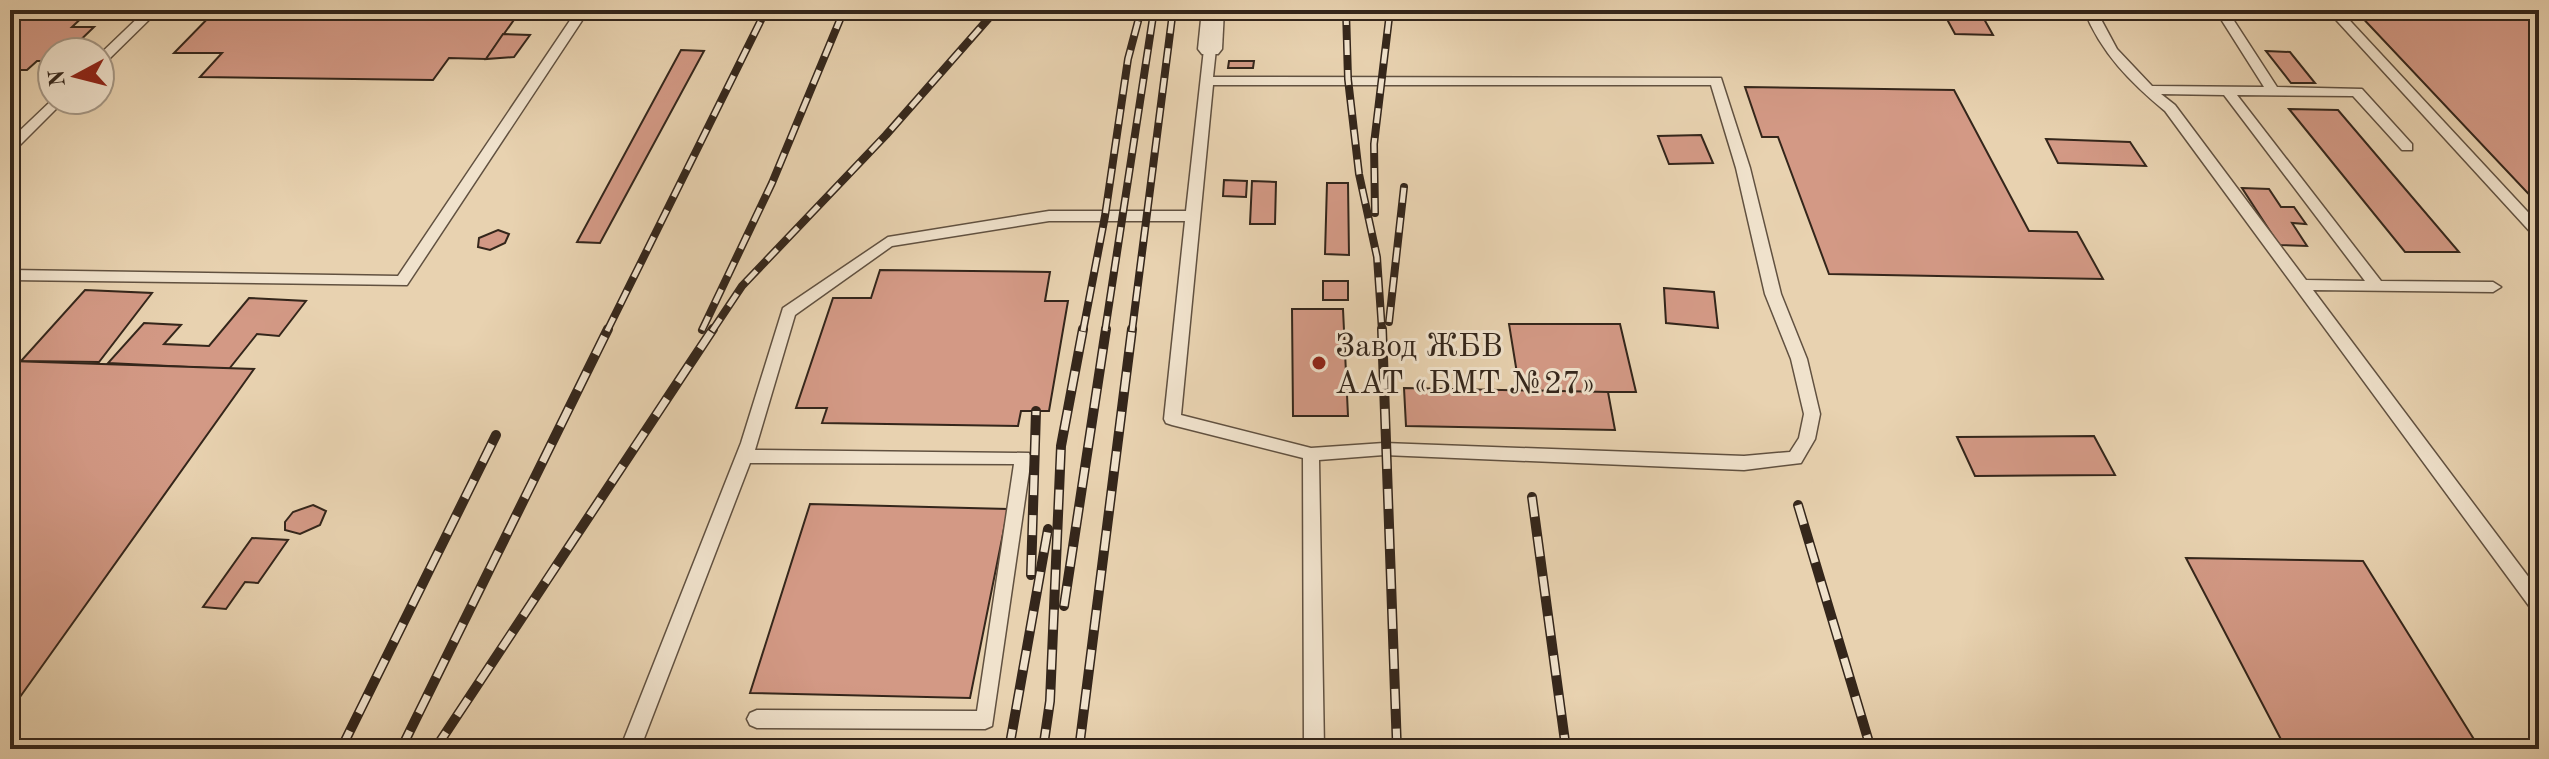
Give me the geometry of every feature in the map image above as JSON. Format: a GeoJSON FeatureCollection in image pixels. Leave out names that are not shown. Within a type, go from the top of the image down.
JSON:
{"type":"FeatureCollection","features":[{"type":"Feature","properties":{"kind":"street"},"geometry":{"type":"LineString","coordinates":[[1210,49],[1213,10]]}},
{"type":"Feature","properties":{"kind":"lane"},"geometry":{"type":"LineString","coordinates":[[116,46],[153,10]]}},
{"type":"Feature","properties":{"kind":"lane"},"geometry":{"type":"LineString","coordinates":[[10,275],[402,281],[583,10]]}},
{"type":"Feature","properties":{"kind":"lane"},"geometry":{"type":"LineString","coordinates":[[2090,10],[2095,25],[2124,69],[2170,108],[2539,605]]}},
{"type":"Feature","properties":{"kind":"lane"},"geometry":{"type":"LineString","coordinates":[[2333,10],[2539,233]]}},
{"type":"Feature","properties":{"kind":"lane"},"geometry":{"type":"LineString","coordinates":[[2225,16],[2273,91]]}},
{"type":"Feature","properties":{"kind":"lane"},"geometry":{"type":"LineString","coordinates":[[1207,81],[1380,78],[1541,82],[1716,81],[1743,168],[1773,294],[1799,359],[1812,414],[1807,439],[1795,458],[1744,463],[1384,449],[1311,454],[1172,419],[1210,49]]}},
{"type":"Feature","properties":{"kind":"lane"},"geometry":{"type":"LineString","coordinates":[[2147,90],[2357,92],[2407,147]]}},
{"type":"Feature","properties":{"kind":"lane"},"geometry":{"type":"LineString","coordinates":[[2227,90],[2377,286]]}},
{"type":"Feature","properties":{"kind":"lane"},"geometry":{"type":"LineString","coordinates":[[10,147],[42,116]]}},
{"type":"Feature","properties":{"kind":"lane"},"geometry":{"type":"LineString","coordinates":[[630,749],[743,456],[788,312],[888,242],[1049,216],[1193,216]]}},
{"type":"Feature","properties":{"kind":"lane"},"geometry":{"type":"LineString","coordinates":[[2301,285],[2493,287]]}},
{"type":"Feature","properties":{"kind":"lane"},"geometry":{"type":"LineString","coordinates":[[1311,454],[1314,749]]}},
{"type":"Feature","properties":{"kind":"lane"},"geometry":{"type":"LineString","coordinates":[[743,456],[1023,458],[985,720],[757,719]]}},
{"type":"Feature","properties":{"kind":"building"},"geometry":{"type":"Polygon","coordinates":[[[10,10],[90,10],[72,27],[94,27],[85,36],[36,36],[36,62],[27,70],[10,70],[10,10]]]}},
{"type":"Feature","properties":{"kind":"building"},"geometry":{"type":"Polygon","coordinates":[[[216,10],[521,10],[486,59],[449,58],[433,80],[200,77],[222,53],[174,53],[216,10]]]}},
{"type":"Feature","properties":{"kind":"building"},"geometry":{"type":"Polygon","coordinates":[[[1942,10],[1979,10],[1993,35],[1955,34],[1942,10]]]}},
{"type":"Feature","properties":{"kind":"building"},"geometry":{"type":"Polygon","coordinates":[[[2124,10],[2149,10],[2155,18],[2129,17],[2124,10]]]}},
{"type":"Feature","properties":{"kind":"building"},"geometry":{"type":"Polygon","coordinates":[[[2355,10],[2539,10],[2539,205],[2355,10]]]}},
{"type":"Feature","properties":{"kind":"building"},"geometry":{"type":"Polygon","coordinates":[[[503,34],[530,35],[514,57],[486,59],[503,34]]]}},
{"type":"Feature","properties":{"kind":"building"},"geometry":{"type":"Polygon","coordinates":[[[681,50],[704,51],[600,243],[577,242],[681,50]]]}},
{"type":"Feature","properties":{"kind":"building"},"geometry":{"type":"Polygon","coordinates":[[[2266,51],[2290,52],[2315,83],[2291,83],[2266,51]]]}},
{"type":"Feature","properties":{"kind":"building"},"geometry":{"type":"Polygon","coordinates":[[[1229,61],[1254,61],[1253,68],[1228,68],[1229,61]]]}},
{"type":"Feature","properties":{"kind":"building"},"geometry":{"type":"Polygon","coordinates":[[[1745,87],[1954,90],[2029,231],[2077,232],[2103,279],[1829,274],[1778,137],[1762,137],[1745,87]]]}},
{"type":"Feature","properties":{"kind":"building"},"geometry":{"type":"Polygon","coordinates":[[[2289,109],[2338,110],[2459,252],[2405,252],[2289,109]]]}},
{"type":"Feature","properties":{"kind":"building"},"geometry":{"type":"Polygon","coordinates":[[[1701,135],[1713,163],[1669,164],[1658,136],[1701,135]]]}},
{"type":"Feature","properties":{"kind":"building"},"geometry":{"type":"Polygon","coordinates":[[[2046,139],[2130,142],[2146,166],[2058,163],[2046,139]]]}},
{"type":"Feature","properties":{"kind":"building"},"geometry":{"type":"Polygon","coordinates":[[[1224,180],[1247,181],[1246,197],[1223,196],[1224,180]]]}},
{"type":"Feature","properties":{"kind":"building"},"geometry":{"type":"Polygon","coordinates":[[[1252,181],[1276,182],[1275,224],[1250,224],[1252,181]]]}},
{"type":"Feature","properties":{"kind":"building"},"geometry":{"type":"Polygon","coordinates":[[[1327,183],[1348,183],[1349,255],[1325,254],[1327,183]]]}},
{"type":"Feature","properties":{"kind":"building"},"geometry":{"type":"Polygon","coordinates":[[[2242,188],[2269,189],[2281,207],[2294,207],[2306,224],[2292,223],[2307,246],[2279,245],[2242,188]]]}},
{"type":"Feature","properties":{"kind":"building"},"geometry":{"type":"Polygon","coordinates":[[[498,230],[509,234],[505,243],[490,250],[478,247],[479,238],[498,230]]]}},
{"type":"Feature","properties":{"kind":"building"},"geometry":{"type":"Polygon","coordinates":[[[880,270],[1050,272],[1045,301],[1068,301],[1049,411],[1021,411],[1018,426],[822,423],[827,408],[796,408],[833,298],[871,298],[880,270]]]}},
{"type":"Feature","properties":{"kind":"building"},"geometry":{"type":"Polygon","coordinates":[[[1323,281],[1348,281],[1348,300],[1323,300],[1323,281]]]}},
{"type":"Feature","properties":{"kind":"building"},"geometry":{"type":"Polygon","coordinates":[[[1664,288],[1714,292],[1718,328],[1666,323],[1664,288]]]}},
{"type":"Feature","properties":{"kind":"building"},"geometry":{"type":"Polygon","coordinates":[[[85,290],[152,293],[99,362],[21,361],[85,290]]]}},
{"type":"Feature","properties":{"kind":"building"},"geometry":{"type":"Polygon","coordinates":[[[249,298],[306,301],[279,336],[257,334],[229,369],[108,363],[144,323],[181,325],[164,344],[209,346],[249,298]]]}},
{"type":"Feature","properties":{"kind":"building","name":"Завод ЖБВ ААТ «БМТ №27»"},"geometry":{"type":"Polygon","coordinates":[[[1292,309],[1343,309],[1348,416],[1293,416],[1292,309]]]}},
{"type":"Feature","properties":{"kind":"building"},"geometry":{"type":"Polygon","coordinates":[[[1509,324],[1620,324],[1636,392],[1520,392],[1509,324]]]}},
{"type":"Feature","properties":{"kind":"building"},"geometry":{"type":"Polygon","coordinates":[[[10,361],[254,369],[10,711],[10,361]]]}},
{"type":"Feature","properties":{"kind":"building"},"geometry":{"type":"Polygon","coordinates":[[[1404,388],[1608,392],[1615,430],[1406,426],[1404,388]]]}},
{"type":"Feature","properties":{"kind":"building"},"geometry":{"type":"Polygon","coordinates":[[[2094,436],[2115,475],[1975,476],[1957,437],[2094,436]]]}},
{"type":"Feature","properties":{"kind":"building"},"geometry":{"type":"Polygon","coordinates":[[[810,504],[1008,509],[970,698],[750,693],[810,504]]]}},
{"type":"Feature","properties":{"kind":"building"},"geometry":{"type":"Polygon","coordinates":[[[313,505],[326,511],[320,525],[300,534],[285,530],[285,522],[293,512],[313,505]]]}},
{"type":"Feature","properties":{"kind":"building"},"geometry":{"type":"Polygon","coordinates":[[[252,538],[288,540],[258,583],[245,582],[226,609],[203,607],[252,538]]]}},
{"type":"Feature","properties":{"kind":"building"},"geometry":{"type":"Polygon","coordinates":[[[2186,558],[2363,561],[2480,749],[2286,749],[2186,558]]]}},
{"type":"Feature","properties":{"kind":"railway"},"geometry":{"type":"LineString","coordinates":[[607,331],[766,10]]}},
{"type":"Feature","properties":{"kind":"railway"},"geometry":{"type":"LineString","coordinates":[[702,330],[772,183],[844,10]]}},
{"type":"Feature","properties":{"kind":"railway"},"geometry":{"type":"LineString","coordinates":[[712,331],[742,286],[886,135],[996,10]]}},
{"type":"Feature","properties":{"kind":"railway"},"geometry":{"type":"LineString","coordinates":[[1083,331],[1105,216],[1128,59],[1141,10]]}},
{"type":"Feature","properties":{"kind":"railway"},"geometry":{"type":"LineString","coordinates":[[1105,331],[1154,10]]}},
{"type":"Feature","properties":{"kind":"railway"},"geometry":{"type":"LineString","coordinates":[[1132,331],[1173,10]]}},
{"type":"Feature","properties":{"kind":"railway"},"geometry":{"type":"LineString","coordinates":[[1346,10],[1348,79],[1359,174],[1377,257],[1382,331]]}},
{"type":"Feature","properties":{"kind":"railway"},"geometry":{"type":"LineString","coordinates":[[1375,213],[1374,144],[1390,10]]}},
{"type":"Feature","properties":{"kind":"railway"},"geometry":{"type":"LineString","coordinates":[[1389,322],[1404,187]]}},
{"type":"Feature","properties":{"kind":"railway"},"geometry":{"type":"LineString","coordinates":[[401,749],[608,329]]}},
{"type":"Feature","properties":{"kind":"railway"},"geometry":{"type":"LineString","coordinates":[[435,749],[713,329]]}},
{"type":"Feature","properties":{"kind":"railway"},"geometry":{"type":"LineString","coordinates":[[1043,749],[1050,701],[1061,446],[1083,329]]}},
{"type":"Feature","properties":{"kind":"railway"},"geometry":{"type":"LineString","coordinates":[[1064,606],[1106,329]]}},
{"type":"Feature","properties":{"kind":"railway"},"geometry":{"type":"LineString","coordinates":[[1079,749],[1132,329]]}},
{"type":"Feature","properties":{"kind":"railway"},"geometry":{"type":"LineString","coordinates":[[1382,329],[1397,749]]}},
{"type":"Feature","properties":{"kind":"railway"},"geometry":{"type":"LineString","coordinates":[[1031,575],[1036,411]]}},
{"type":"Feature","properties":{"kind":"railway"},"geometry":{"type":"LineString","coordinates":[[341,749],[496,435]]}},
{"type":"Feature","properties":{"kind":"railway"},"geometry":{"type":"LineString","coordinates":[[1532,497],[1566,749]]}},
{"type":"Feature","properties":{"kind":"railway"},"geometry":{"type":"LineString","coordinates":[[1798,505],[1871,749]]}},
{"type":"Feature","properties":{"kind":"railway"},"geometry":{"type":"LineString","coordinates":[[1009,749],[1048,529]]}},
{"type":"Feature","properties":{"kind":"place","name":"Завод ЖБВ ААТ «БМТ №27»"},"geometry":{"type":"Point","coordinates":[1319,363]}}]}
